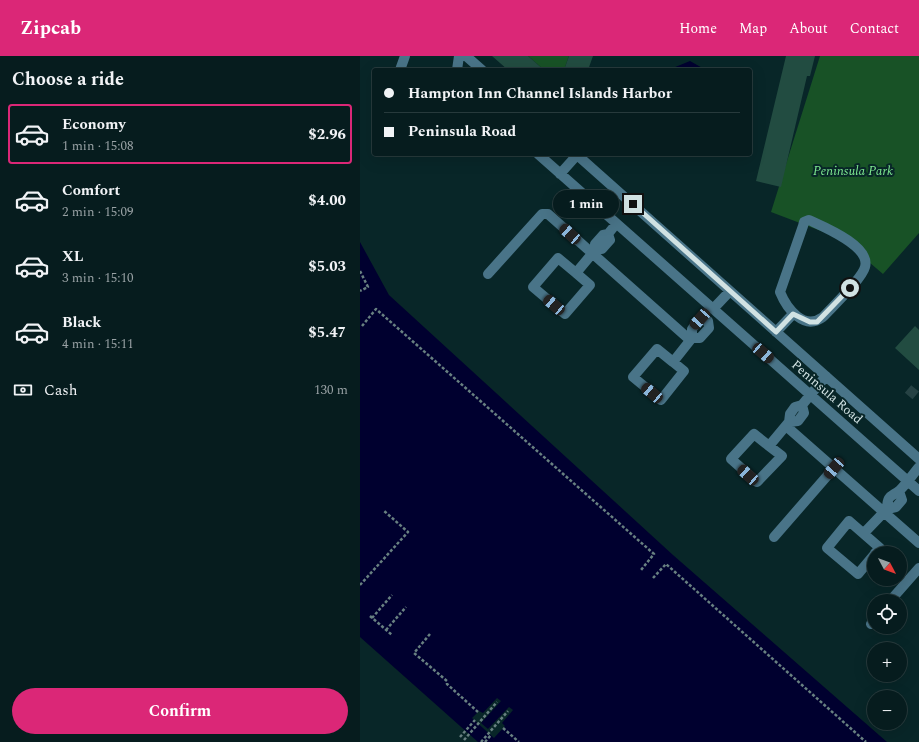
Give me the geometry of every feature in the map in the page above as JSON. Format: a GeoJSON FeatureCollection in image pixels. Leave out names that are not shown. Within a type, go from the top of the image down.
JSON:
{"type":"FeatureCollection","features":[{"type":"Feature","properties":{"kind":"street"},"geometry":{"type":"LineString","coordinates":[[401,68],[405,56]]}},
{"type":"Feature","properties":{"kind":"street"},"geometry":{"type":"LineString","coordinates":[[457,68],[458,56]]}},
{"type":"Feature","properties":{"kind":"street"},"geometry":{"type":"LineString","coordinates":[[466,56],[480,68]]}},
{"type":"Feature","properties":{"kind":"street","name":"Peninsula Road"},"geometry":{"type":"LineString","coordinates":[[543,156],[560,174],[616,224],[919,491]]}},
{"type":"Feature","properties":{"kind":"street"},"geometry":{"type":"LineString","coordinates":[[560,174],[574,156]]}},
{"type":"Feature","properties":{"kind":"street","name":"Peninsula Road"},"geometry":{"type":"LineString","coordinates":[[578,156],[919,459]]}},
{"type":"Feature","properties":{"kind":"street"},"geometry":{"type":"LineString","coordinates":[[488,274],[542,214],[548,214],[594,252],[691,339]]}},
{"type":"Feature","properties":{"kind":"street"},"geometry":{"type":"LineString","coordinates":[[809,220],[844,238],[857,248],[866,261],[865,268],[859,278],[817,322],[810,322],[793,314],[784,303],[780,292],[802,226],[804,222],[809,220]]}},
{"type":"Feature","properties":{"kind":"street"},"geometry":{"type":"LineString","coordinates":[[576,273],[594,252],[595,244],[603,235],[608,234],[616,224]]}},
{"type":"Feature","properties":{"kind":"street"},"geometry":{"type":"LineString","coordinates":[[558,258],[576,273],[590,285],[565,314],[533,287],[558,258]]}},
{"type":"Feature","properties":{"kind":"street"},"geometry":{"type":"LineString","coordinates":[[673,362],[691,339],[692,329],[700,319],[708,321],[730,291]]}},
{"type":"Feature","properties":{"kind":"street"},"geometry":{"type":"LineString","coordinates":[[776,332],[793,314]]}},
{"type":"Feature","properties":{"kind":"street"},"geometry":{"type":"LineString","coordinates":[[657,349],[673,362],[684,371],[661,400],[633,377],[657,349]]}},
{"type":"Feature","properties":{"kind":"street"},"geometry":{"type":"LineString","coordinates":[[769,446],[788,424],[790,414],[795,407],[802,404],[826,376]]}},
{"type":"Feature","properties":{"kind":"street"},"geometry":{"type":"LineString","coordinates":[[788,424],[834,468],[885,510],[919,543]]}},
{"type":"Feature","properties":{"kind":"street"},"geometry":{"type":"LineString","coordinates":[[754,434],[769,446],[782,456],[757,482],[731,459],[754,434]]}},
{"type":"Feature","properties":{"kind":"street"},"geometry":{"type":"LineString","coordinates":[[864,533],[885,510],[887,500],[893,493],[899,491],[919,467]]}},
{"type":"Feature","properties":{"kind":"street"},"geometry":{"type":"LineString","coordinates":[[774,537],[834,468]]}},
{"type":"Feature","properties":{"kind":"street"},"geometry":{"type":"LineString","coordinates":[[867,563],[858,574],[827,548],[849,521],[878,546]]}},
{"type":"Feature","properties":{"kind":"street"},"geometry":{"type":"LineString","coordinates":[[896,594],[919,568]]}},
{"type":"Feature","properties":{"kind":"path"},"geometry":{"type":"LineString","coordinates":[[360,271],[368,286],[360,291]]}},
{"type":"Feature","properties":{"kind":"path"},"geometry":{"type":"LineString","coordinates":[[362,326],[376,309],[654,554],[641,570]]}},
{"type":"Feature","properties":{"kind":"path"},"geometry":{"type":"LineString","coordinates":[[360,585],[408,532],[383,510]]}},
{"type":"Feature","properties":{"kind":"path"},"geometry":{"type":"LineString","coordinates":[[653,578],[666,564],[866,742]]}},
{"type":"Feature","properties":{"kind":"path"},"geometry":{"type":"LineString","coordinates":[[392,595],[371,617],[392,635]]}},
{"type":"Feature","properties":{"kind":"path"},"geometry":{"type":"LineString","coordinates":[[386,630],[406,607]]}},
{"type":"Feature","properties":{"kind":"path"},"geometry":{"type":"LineString","coordinates":[[430,634],[414,653],[447,681],[447,684],[478,712]]}},
{"type":"Feature","properties":{"kind":"path"},"geometry":{"type":"LineString","coordinates":[[464,740],[497,702]]}},
{"type":"Feature","properties":{"kind":"path"},"geometry":{"type":"LineString","coordinates":[[481,742],[508,711]]}},
{"type":"Feature","properties":{"kind":"path"},"geometry":{"type":"LineString","coordinates":[[460,737],[474,720]]}},
{"type":"Feature","properties":{"kind":"path"},"geometry":{"type":"LineString","coordinates":[[503,728],[519,742]]}},
{"type":"Feature","properties":{"kind":"path"},"geometry":{"type":"LineString","coordinates":[[485,742],[491,735]]}},
{"type":"Feature","properties":{"kind":"green space"},"geometry":{"type":"Polygon","coordinates":[[[528,56],[569,56],[565,68],[542,68],[528,56]]]}},
{"type":"Feature","properties":{"kind":"green space","name":"Peninsula Park"},"geometry":{"type":"Polygon","coordinates":[[[820,56],[919,56],[919,233],[883,274],[842,239],[771,212],[820,56]]]}},
{"type":"Feature","properties":{"kind":"shaded area"},"geometry":{"type":"Polygon","coordinates":[[[690,61],[702,68],[673,68],[690,61]]]}},
{"type":"Feature","properties":{"kind":"shaded area"},"geometry":{"type":"Polygon","coordinates":[[[360,242],[389,295],[673,555],[867,725],[867,730],[873,730],[887,742],[478,742],[360,637],[360,242]]]}},
{"type":"Feature","properties":{"kind":"pier"},"geometry":{"type":"Polygon","coordinates":[[[497,698],[501,701],[481,723],[488,729],[509,707],[513,710],[502,723],[505,726],[494,738],[472,718],[479,711],[483,713],[497,698]]]}},
{"type":"Feature","properties":{"kind":"building"},"geometry":{"type":"Polygon","coordinates":[[[492,56],[528,56],[542,68],[506,68],[492,56]]]}},
{"type":"Feature","properties":{"kind":"building"},"geometry":{"type":"Polygon","coordinates":[[[569,56],[593,56],[589,68],[565,68],[569,56]]]}},
{"type":"Feature","properties":{"kind":"building"},"geometry":{"type":"Polygon","coordinates":[[[786,56],[815,56],[810,76],[807,76],[781,187],[756,181],[786,56]]]}},
{"type":"Feature","properties":{"kind":"building"},"geometry":{"type":"Polygon","coordinates":[[[915,326],[919,330],[919,370],[895,348],[915,326]]]}},
{"type":"Feature","properties":{"kind":"tunnel"},"geometry":{"type":"LineString","coordinates":[[908,389],[919,398]]}},
{"type":"Feature","properties":{"kind":"route"},"geometry":{"type":"LineString","coordinates":[[633,204],[776,332],[793,314],[810,322],[817,322],[850,288]]}}]}
